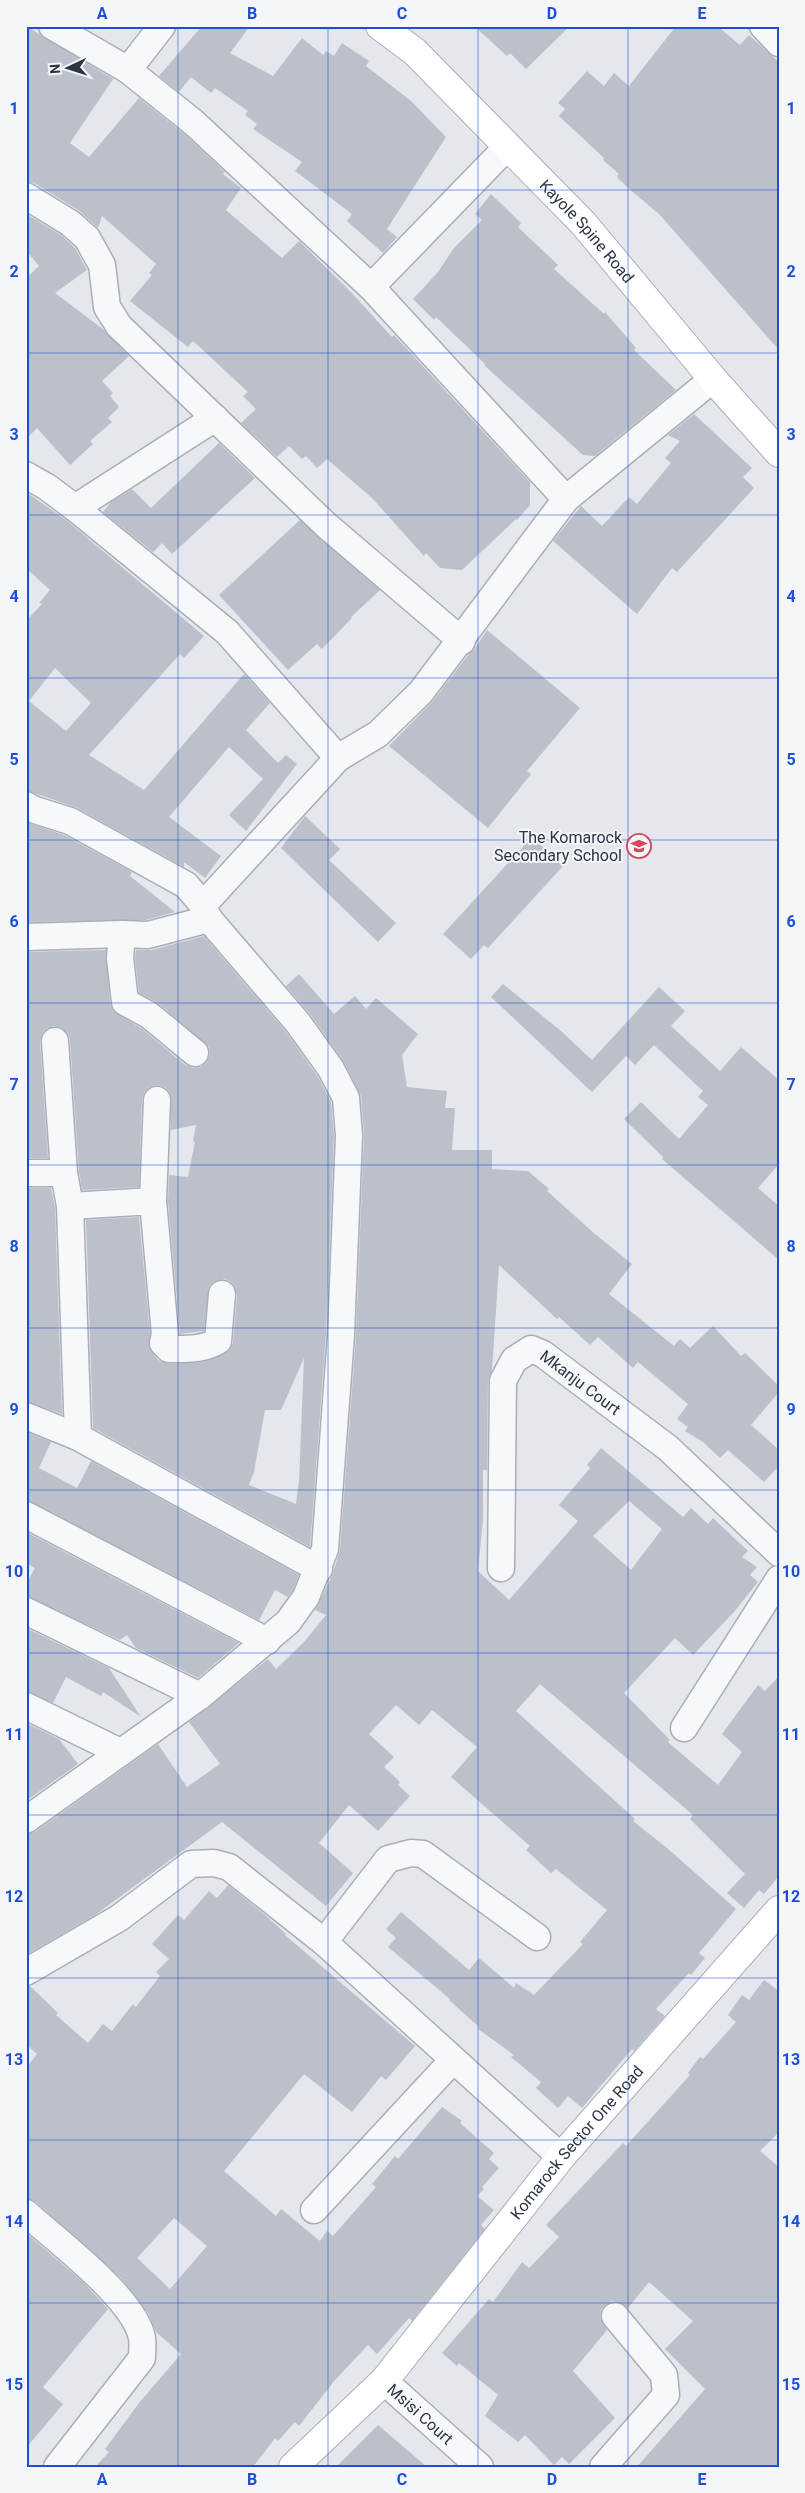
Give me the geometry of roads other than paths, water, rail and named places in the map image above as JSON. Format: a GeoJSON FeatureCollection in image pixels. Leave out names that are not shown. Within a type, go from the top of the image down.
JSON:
{"type":"FeatureCollection","features":[{"type":"Feature","properties":{"kind":"main road","name":"Kayole Spine Road"},"geometry":{"type":"LineString","coordinates":[[380,26],[415,52],[583,222],[713,378],[779,453]]}},
{"type":"Feature","properties":{"kind":"main road","name":"Komarock Sector One Road"},"geometry":{"type":"LineString","coordinates":[[293,2467],[384,2381],[561,2157],[779,1910]]}},
{"type":"Feature","properties":{"kind":"street"},"geometry":{"type":"LineString","coordinates":[[52,26],[128,70],[193,122],[372,287],[566,500]]}},
{"type":"Feature","properties":{"kind":"street"},"geometry":{"type":"LineString","coordinates":[[128,70],[162,26]]}},
{"type":"Feature","properties":{"kind":"street"},"geometry":{"type":"LineString","coordinates":[[763,26],[779,43]]}},
{"type":"Feature","properties":{"kind":"street"},"geometry":{"type":"LineString","coordinates":[[372,287],[508,146]]}},
{"type":"Feature","properties":{"kind":"street"},"geometry":{"type":"LineString","coordinates":[[26,196],[70,223],[87,238],[102,265],[107,307],[120,326],[326,525],[462,641]]}},
{"type":"Feature","properties":{"kind":"street"},"geometry":{"type":"LineString","coordinates":[[26,937],[148,935],[206,912],[338,758],[378,734],[421,692],[462,641],[566,500],[713,378]]}},
{"type":"Feature","properties":{"kind":"street"},"geometry":{"type":"LineString","coordinates":[[75,508],[215,418]]}},
{"type":"Feature","properties":{"kind":"street"},"geometry":{"type":"LineString","coordinates":[[26,475],[47,487],[75,508],[227,632],[338,758]]}},
{"type":"Feature","properties":{"kind":"street"},"geometry":{"type":"LineString","coordinates":[[26,1820],[200,1696],[288,1622],[306,1597],[319,1569],[325,1549],[341,1335],[349,1135],[346,1098],[331,1069],[298,1023],[186,885],[70,821],[29,808]]}},
{"type":"Feature","properties":{"kind":"street"},"geometry":{"type":"LineString","coordinates":[[122,934],[120,958],[125,1002],[149,1016],[195,1054]]}},
{"type":"Feature","properties":{"kind":"street"},"geometry":{"type":"LineString","coordinates":[[55,1041],[64,1173],[70,1206],[78,1437]]}},
{"type":"Feature","properties":{"kind":"street"},"geometry":{"type":"LineString","coordinates":[[157,1100],[153,1201],[165,1334],[163,1343],[169,1349],[190,1350],[218,1341],[222,1294]]}},
{"type":"Feature","properties":{"kind":"street"},"geometry":{"type":"LineString","coordinates":[[26,1173],[64,1173]]}},
{"type":"Feature","properties":{"kind":"street"},"geometry":{"type":"LineString","coordinates":[[70,1206],[153,1201]]}},
{"type":"Feature","properties":{"kind":"street","name":"Mkanju Court"},"geometry":{"type":"LineString","coordinates":[[501,1568],[503,1381],[514,1360],[530,1349],[543,1354],[668,1448],[779,1553]]}},
{"type":"Feature","properties":{"kind":"street"},"geometry":{"type":"LineString","coordinates":[[26,1416],[78,1437],[319,1569]]}},
{"type":"Feature","properties":{"kind":"street"},"geometry":{"type":"LineString","coordinates":[[26,1515],[267,1641]]}},
{"type":"Feature","properties":{"kind":"street"},"geometry":{"type":"LineString","coordinates":[[684,1728],[779,1579]]}},
{"type":"Feature","properties":{"kind":"street"},"geometry":{"type":"LineString","coordinates":[[26,1611],[200,1696]]}},
{"type":"Feature","properties":{"kind":"street"},"geometry":{"type":"LineString","coordinates":[[26,1706],[120,1752]]}},
{"type":"Feature","properties":{"kind":"street"},"geometry":{"type":"LineString","coordinates":[[324,1942],[388,1859],[410,1853],[422,1854],[537,1937]]}},
{"type":"Feature","properties":{"kind":"street"},"geometry":{"type":"LineString","coordinates":[[26,1972],[119,1918],[191,1864],[203,1862],[229,1867],[324,1942],[561,2157]]}},
{"type":"Feature","properties":{"kind":"street"},"geometry":{"type":"LineString","coordinates":[[314,2210],[453,2060]]}},
{"type":"Feature","properties":{"kind":"street"},"geometry":{"type":"LineString","coordinates":[[26,2213],[116,2293],[131,2312],[142,2338],[142,2358],[57,2467]]}},
{"type":"Feature","properties":{"kind":"street"},"geometry":{"type":"LineString","coordinates":[[603,2467],[666,2395],[664,2375],[615,2316]]}},
{"type":"Feature","properties":{"kind":"street","name":"Msisi Court"},"geometry":{"type":"LineString","coordinates":[[384,2381],[480,2467]]}},
{"type":"Feature","properties":{"kind":"place","name":"The Komarock Secondary School"},"geometry":{"type":"Point","coordinates":[639,846]}}]}
